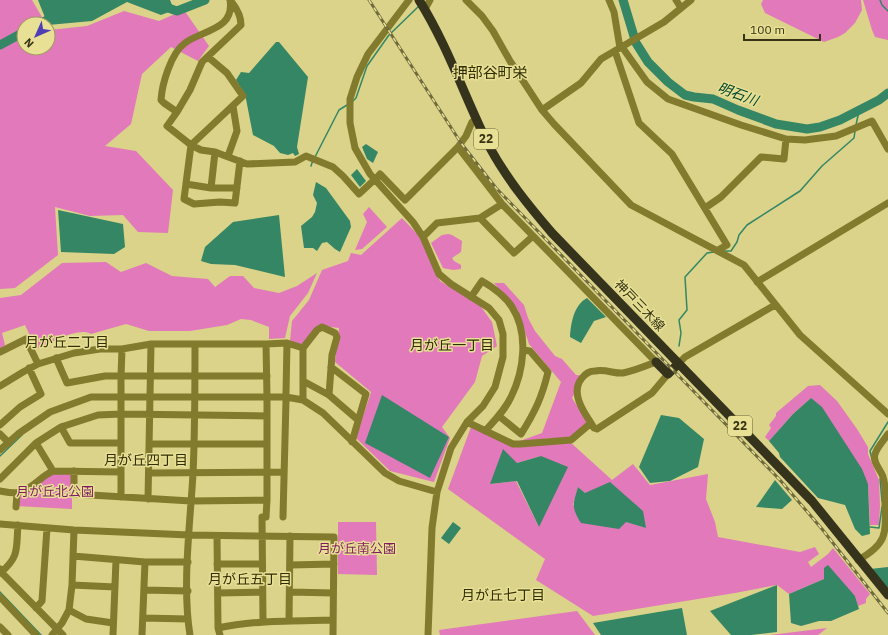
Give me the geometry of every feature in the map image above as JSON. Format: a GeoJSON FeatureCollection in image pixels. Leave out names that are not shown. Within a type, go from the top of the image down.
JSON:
{"type":"FeatureCollection","features":[{"type":"Feature","properties":{"kind":"main road","name":"神戸三木線"},"geometry":{"type":"LineString","coordinates":[[422,4],[438,32],[490,148],[520,195],[552,233],[812,501],[858,560],[888,595]]}},
{"type":"Feature","properties":{"kind":"main road"},"geometry":{"type":"LineString","coordinates":[[656,362],[668,374],[678,364]]}},
{"type":"Feature","properties":{"kind":"street"},"geometry":{"type":"LineString","coordinates":[[230,0],[238,11],[241,25],[202,62],[190,90],[167,126],[191,145],[201,150],[215,152],[247,164],[298,160],[306,156],[333,168],[343,176],[359,194],[380,174],[405,200],[458,147],[466,136],[472,122],[476,119]]}},
{"type":"Feature","properties":{"kind":"street"},"geometry":{"type":"LineString","coordinates":[[177,112],[161,100],[162,88],[174,56],[185,43],[219,26],[226,20],[231,7],[230,0]]}},
{"type":"Feature","properties":{"kind":"street"},"geometry":{"type":"LineString","coordinates":[[409,0],[368,54],[357,77],[350,99],[350,123],[355,148],[374,180],[413,222],[423,237],[439,274],[451,284],[489,308],[499,320],[503,334],[503,357],[495,387],[483,406],[467,422],[451,448],[437,492],[432,528],[428,635]]}},
{"type":"Feature","properties":{"kind":"street"},"geometry":{"type":"LineString","coordinates":[[422,4],[430,0]]}},
{"type":"Feature","properties":{"kind":"street"},"geometry":{"type":"LineString","coordinates":[[466,0],[482,16],[493,31],[510,61],[542,110],[631,205],[744,265],[800,335],[888,414]]}},
{"type":"Feature","properties":{"kind":"street"},"geometry":{"type":"LineString","coordinates":[[609,0],[614,12],[619,48],[639,123],[672,154],[727,245],[718,250]]}},
{"type":"Feature","properties":{"kind":"street"},"geometry":{"type":"LineString","coordinates":[[676,0],[681,8]]}},
{"type":"Feature","properties":{"kind":"street"},"geometry":{"type":"LineString","coordinates":[[542,110],[581,83],[601,59],[664,22],[691,0]]}},
{"type":"Feature","properties":{"kind":"street"},"geometry":{"type":"LineString","coordinates":[[619,48],[647,82],[668,99],[786,139],[805,140],[836,136],[872,121],[888,149]]}},
{"type":"Feature","properties":{"kind":"street"},"geometry":{"type":"LineString","coordinates":[[208,57],[227,73],[243,96],[191,145],[184,199],[194,204],[220,202],[235,203],[240,161]]}},
{"type":"Feature","properties":{"kind":"street"},"geometry":{"type":"LineString","coordinates":[[228,156],[237,131],[233,106]]}},
{"type":"Feature","properties":{"kind":"street"},"geometry":{"type":"LineString","coordinates":[[705,208],[721,197],[761,157],[784,159],[786,139]]}},
{"type":"Feature","properties":{"kind":"street"},"geometry":{"type":"LineString","coordinates":[[458,147],[502,204],[656,362],[622,373],[604,370],[593,371],[584,376],[580,381],[577,394],[581,406],[594,428],[597,429],[652,393],[668,374]]}},
{"type":"Feature","properties":{"kind":"street"},"geometry":{"type":"LineString","coordinates":[[211,188],[215,152]]}},
{"type":"Feature","properties":{"kind":"street"},"geometry":{"type":"LineString","coordinates":[[186,184],[211,188],[237,188]]}},
{"type":"Feature","properties":{"kind":"street"},"geometry":{"type":"LineString","coordinates":[[757,282],[888,203]]}},
{"type":"Feature","properties":{"kind":"street"},"geometry":{"type":"LineString","coordinates":[[423,237],[437,223],[480,218],[502,204]]}},
{"type":"Feature","properties":{"kind":"street"},"geometry":{"type":"LineString","coordinates":[[480,218],[514,252],[533,236]]}},
{"type":"Feature","properties":{"kind":"street"},"geometry":{"type":"LineString","coordinates":[[471,297],[482,282],[501,294],[513,308],[521,328],[523,350],[518,377],[512,396],[499,416],[485,431]]}},
{"type":"Feature","properties":{"kind":"street"},"geometry":{"type":"LineString","coordinates":[[678,364],[685,357],[775,305]]}},
{"type":"Feature","properties":{"kind":"street"},"geometry":{"type":"LineString","coordinates":[[303,400],[302,348],[317,330],[322,327],[335,333],[337,337],[333,350],[329,395]]}},
{"type":"Feature","properties":{"kind":"street"},"geometry":{"type":"LineString","coordinates":[[0,352],[26,339],[38,364]]}},
{"type":"Feature","properties":{"kind":"street"},"geometry":{"type":"LineString","coordinates":[[286,392],[287,343]]}},
{"type":"Feature","properties":{"kind":"street"},"geometry":{"type":"LineString","coordinates":[[0,386],[38,364],[74,353],[100,349],[122,349],[151,344],[287,343],[302,348]]}},
{"type":"Feature","properties":{"kind":"street"},"geometry":{"type":"LineString","coordinates":[[148,498],[151,344]]}},
{"type":"Feature","properties":{"kind":"street"},"geometry":{"type":"LineString","coordinates":[[190,635],[188,619],[188,562],[193,472],[195,344]]}},
{"type":"Feature","properties":{"kind":"street"},"geometry":{"type":"LineString","coordinates":[[263,621],[262,536],[267,500],[266,344]]}},
{"type":"Feature","properties":{"kind":"street"},"geometry":{"type":"LineString","coordinates":[[121,497],[122,349]]}},
{"type":"Feature","properties":{"kind":"street"},"geometry":{"type":"LineString","coordinates":[[499,416],[521,434],[533,415],[543,394],[548,372],[530,351],[523,350]]}},
{"type":"Feature","properties":{"kind":"street"},"geometry":{"type":"LineString","coordinates":[[56,358],[67,383],[105,376],[267,376]]}},
{"type":"Feature","properties":{"kind":"street"},"geometry":{"type":"LineString","coordinates":[[331,366],[366,394],[352,442]]}},
{"type":"Feature","properties":{"kind":"street"},"geometry":{"type":"LineString","coordinates":[[0,424],[20,407],[41,394],[29,368]]}},
{"type":"Feature","properties":{"kind":"street"},"geometry":{"type":"LineString","coordinates":[[303,381],[329,395],[358,420]]}},
{"type":"Feature","properties":{"kind":"street"},"geometry":{"type":"LineString","coordinates":[[0,450],[18,434],[50,412],[91,397],[286,397],[303,400],[323,414],[385,473],[399,481],[437,492]]}},
{"type":"Feature","properties":{"kind":"street"},"geometry":{"type":"LineString","coordinates":[[283,518],[286,400]]}},
{"type":"Feature","properties":{"kind":"street"},"geometry":{"type":"LineString","coordinates":[[0,479],[36,443],[61,428],[98,415],[267,416]]}},
{"type":"Feature","properties":{"kind":"street"},"geometry":{"type":"LineString","coordinates":[[467,422],[513,444],[571,440],[591,424]]}},
{"type":"Feature","properties":{"kind":"street"},"geometry":{"type":"LineString","coordinates":[[61,428],[70,443],[121,443]]}},
{"type":"Feature","properties":{"kind":"street"},"geometry":{"type":"LineString","coordinates":[[0,434],[9,443]]}},
{"type":"Feature","properties":{"kind":"street"},"geometry":{"type":"LineString","coordinates":[[858,560],[873,551],[881,542],[886,530],[884,478],[874,460],[874,454],[888,434]]}},
{"type":"Feature","properties":{"kind":"street"},"geometry":{"type":"LineString","coordinates":[[36,443],[53,471]]}},
{"type":"Feature","properties":{"kind":"street"},"geometry":{"type":"LineString","coordinates":[[150,444],[267,444]]}},
{"type":"Feature","properties":{"kind":"street"},"geometry":{"type":"LineString","coordinates":[[0,491],[17,493],[25,490],[45,474],[53,471],[121,472]]}},
{"type":"Feature","properties":{"kind":"street"},"geometry":{"type":"LineString","coordinates":[[74,471],[74,494],[191,501],[267,500]]}},
{"type":"Feature","properties":{"kind":"street"},"geometry":{"type":"LineString","coordinates":[[149,473],[284,472]]}},
{"type":"Feature","properties":{"kind":"street"},"geometry":{"type":"LineString","coordinates":[[16,507],[17,493]]}},
{"type":"Feature","properties":{"kind":"street"},"geometry":{"type":"LineString","coordinates":[[0,524],[74,530],[189,535],[334,537],[333,635]]}},
{"type":"Feature","properties":{"kind":"street"},"geometry":{"type":"LineString","coordinates":[[18,525],[16,555],[12,562],[1,571],[58,633],[67,617],[69,610],[72,585],[74,530]]}},
{"type":"Feature","properties":{"kind":"street"},"geometry":{"type":"LineString","coordinates":[[36,608],[42,601],[46,528]]}},
{"type":"Feature","properties":{"kind":"street"},"geometry":{"type":"LineString","coordinates":[[217,536],[219,632],[237,624],[263,621],[333,620]]}},
{"type":"Feature","properties":{"kind":"street"},"geometry":{"type":"LineString","coordinates":[[289,621],[290,536]]}},
{"type":"Feature","properties":{"kind":"street"},"geometry":{"type":"LineString","coordinates":[[73,556],[145,562],[188,562]]}},
{"type":"Feature","properties":{"kind":"street"},"geometry":{"type":"LineString","coordinates":[[113,635],[116,560]]}},
{"type":"Feature","properties":{"kind":"street"},"geometry":{"type":"LineString","coordinates":[[142,635],[145,562]]}},
{"type":"Feature","properties":{"kind":"street"},"geometry":{"type":"LineString","coordinates":[[217,564],[262,564]]}},
{"type":"Feature","properties":{"kind":"street"},"geometry":{"type":"LineString","coordinates":[[290,565],[334,564]]}},
{"type":"Feature","properties":{"kind":"street"},"geometry":{"type":"LineString","coordinates":[[72,585],[115,587]]}},
{"type":"Feature","properties":{"kind":"street"},"geometry":{"type":"LineString","coordinates":[[144,590],[188,591]]}},
{"type":"Feature","properties":{"kind":"street"},"geometry":{"type":"LineString","coordinates":[[218,593],[262,592]]}},
{"type":"Feature","properties":{"kind":"street"},"geometry":{"type":"LineString","coordinates":[[290,592],[333,593]]}},
{"type":"Feature","properties":{"kind":"street"},"geometry":{"type":"LineString","coordinates":[[0,598],[36,635]]}},
{"type":"Feature","properties":{"kind":"street"},"geometry":{"type":"LineString","coordinates":[[69,610],[86,619],[113,623]]}},
{"type":"Feature","properties":{"kind":"street"},"geometry":{"type":"LineString","coordinates":[[143,618],[188,619]]}},
{"type":"Feature","properties":{"kind":"street"},"geometry":{"type":"LineString","coordinates":[[0,627],[8,635]]}},
{"type":"Feature","properties":{"kind":"green space"},"geometry":{"type":"Polygon","coordinates":[[[0,0],[32,0],[41,16],[16,16],[16,56],[56,56],[56,29],[87,26],[124,11],[159,21],[184,10],[209,46],[198,61],[171,47],[142,74],[131,124],[105,146],[136,151],[173,190],[168,233],[138,232],[123,215],[90,216],[55,207],[58,255],[15,288],[0,289],[0,0]]]}},
{"type":"Feature","properties":{"kind":"green space"},"geometry":{"type":"Polygon","coordinates":[[[763,0],[861,0],[862,10],[855,23],[845,33],[824,42],[765,13],[761,4],[763,0]]]}},
{"type":"Feature","properties":{"kind":"green space"},"geometry":{"type":"Polygon","coordinates":[[[863,0],[888,0],[888,40],[875,37],[863,0]]]}},
{"type":"Feature","properties":{"kind":"green space"},"geometry":{"type":"Polygon","coordinates":[[[369,207],[387,227],[362,249],[355,250],[367,222],[363,214],[369,207]]]}},
{"type":"Feature","properties":{"kind":"green space"},"geometry":{"type":"Polygon","coordinates":[[[402,218],[419,236],[440,281],[479,304],[492,322],[497,346],[482,356],[475,382],[442,427],[450,438],[434,482],[390,471],[356,438],[371,392],[335,362],[339,328],[323,326],[301,345],[290,341],[292,321],[309,300],[322,270],[348,261],[351,253],[361,255],[402,218]]]}},
{"type":"Feature","properties":{"kind":"green space"},"geometry":{"type":"Polygon","coordinates":[[[448,234],[462,241],[461,252],[452,258],[461,265],[461,269],[453,270],[443,268],[431,243],[442,235],[448,234]]]}},
{"type":"Feature","properties":{"kind":"green space"},"geometry":{"type":"Polygon","coordinates":[[[106,262],[121,272],[146,263],[172,276],[208,279],[215,287],[230,276],[243,276],[254,288],[279,293],[297,286],[317,273],[308,293],[290,316],[285,338],[269,339],[269,327],[251,320],[241,319],[227,325],[190,331],[149,331],[126,324],[91,334],[79,332],[36,349],[25,325],[2,333],[5,345],[0,349],[0,298],[21,295],[62,263],[106,262]]]}},
{"type":"Feature","properties":{"kind":"green space"},"geometry":{"type":"Polygon","coordinates":[[[494,283],[504,283],[524,305],[528,318],[535,331],[555,356],[562,359],[576,375],[584,376],[572,398],[589,424],[570,438],[552,438],[517,442],[542,433],[561,382],[529,344],[518,310],[494,283]]]}},
{"type":"Feature","properties":{"kind":"green space"},"geometry":{"type":"Polygon","coordinates":[[[820,385],[837,401],[868,447],[868,454],[879,480],[879,525],[870,525],[868,484],[811,398],[793,414],[769,441],[765,437],[771,428],[769,425],[776,416],[776,413],[808,386],[820,385]]]}},
{"type":"Feature","properties":{"kind":"green space"},"geometry":{"type":"Polygon","coordinates":[[[471,427],[516,447],[570,442],[612,480],[633,464],[650,485],[708,474],[706,499],[715,522],[718,537],[800,552],[815,547],[819,554],[808,562],[811,567],[828,554],[833,548],[870,594],[866,599],[866,603],[858,606],[855,596],[824,568],[824,579],[789,594],[777,585],[593,616],[536,580],[545,559],[448,489],[471,427]],[[541,456],[517,463],[490,484],[516,481],[539,527],[541,456]],[[578,487],[573,505],[646,528],[585,493],[578,487]]]}},
{"type":"Feature","properties":{"kind":"green space","name":"月が丘北公園"},"geometry":{"type":"Polygon","coordinates":[[[69,472],[72,475],[72,509],[16,506],[17,493],[54,473],[69,472]]]}},
{"type":"Feature","properties":{"kind":"green space","name":"月が丘南公園"},"geometry":{"type":"Polygon","coordinates":[[[338,522],[376,522],[377,575],[338,574],[338,522]]]}},
{"type":"Feature","properties":{"kind":"green space"},"geometry":{"type":"Polygon","coordinates":[[[577,611],[595,635],[440,635],[439,630],[577,611]]]}},
{"type":"Feature","properties":{"kind":"green space"},"geometry":{"type":"Polygon","coordinates":[[[827,628],[818,635],[770,635],[827,628]]]}},
{"type":"Feature","properties":{"kind":"shaded area"},"geometry":{"type":"Polygon","coordinates":[[[38,0],[170,0],[174,10],[161,15],[127,2],[92,21],[56,24],[56,16],[44,16],[38,0]]]}},
{"type":"Feature","properties":{"kind":"shaded area"},"geometry":{"type":"Polygon","coordinates":[[[276,42],[279,42],[308,77],[297,147],[299,154],[295,156],[293,153],[288,155],[280,153],[274,146],[253,135],[245,94],[236,80],[241,72],[249,73],[276,42]]]}},
{"type":"Feature","properties":{"kind":"shaded area"},"geometry":{"type":"Polygon","coordinates":[[[366,144],[378,152],[373,163],[367,159],[362,147],[366,144]]]}},
{"type":"Feature","properties":{"kind":"shaded area"},"geometry":{"type":"Polygon","coordinates":[[[357,169],[366,181],[360,187],[351,175],[357,169]]]}},
{"type":"Feature","properties":{"kind":"shaded area"},"geometry":{"type":"Polygon","coordinates":[[[316,182],[326,188],[350,221],[351,227],[340,252],[327,242],[322,243],[317,251],[313,248],[304,248],[301,226],[312,217],[315,212],[317,203],[313,195],[316,182]]]}},
{"type":"Feature","properties":{"kind":"shaded area"},"geometry":{"type":"Polygon","coordinates":[[[58,210],[123,224],[125,247],[114,254],[61,252],[58,210]]]}},
{"type":"Feature","properties":{"kind":"shaded area"},"geometry":{"type":"Polygon","coordinates":[[[279,215],[285,277],[235,265],[211,264],[201,261],[205,247],[233,222],[279,215]]]}},
{"type":"Feature","properties":{"kind":"shaded area"},"geometry":{"type":"Polygon","coordinates":[[[587,298],[606,317],[594,321],[581,343],[570,337],[571,326],[576,309],[587,298]]]}},
{"type":"Feature","properties":{"kind":"shaded area"},"geometry":{"type":"Polygon","coordinates":[[[382,395],[449,437],[430,478],[365,443],[382,395]]]}},
{"type":"Feature","properties":{"kind":"shaded area"},"geometry":{"type":"Polygon","coordinates":[[[811,398],[822,407],[862,469],[868,484],[870,534],[862,536],[855,529],[845,505],[818,498],[780,457],[779,453],[769,441],[793,414],[811,398]]]}},
{"type":"Feature","properties":{"kind":"shaded area"},"geometry":{"type":"Polygon","coordinates":[[[661,415],[679,418],[704,439],[698,467],[670,481],[650,483],[639,467],[661,415]]]}},
{"type":"Feature","properties":{"kind":"shaded area"},"geometry":{"type":"Polygon","coordinates":[[[503,449],[517,463],[541,456],[568,467],[539,527],[517,481],[490,484],[503,449]]]}},
{"type":"Feature","properties":{"kind":"shaded area"},"geometry":{"type":"Polygon","coordinates":[[[775,480],[792,500],[782,509],[756,507],[775,480]]]}},
{"type":"Feature","properties":{"kind":"shaded area"},"geometry":{"type":"Polygon","coordinates":[[[610,482],[643,511],[646,528],[626,522],[619,529],[581,523],[574,509],[578,487],[585,493],[610,482]]]}},
{"type":"Feature","properties":{"kind":"shaded area"},"geometry":{"type":"Polygon","coordinates":[[[453,522],[461,528],[449,544],[441,538],[453,522]]]}},
{"type":"Feature","properties":{"kind":"shaded area"},"geometry":{"type":"Polygon","coordinates":[[[828,565],[855,596],[859,609],[831,621],[819,621],[801,626],[791,623],[789,594],[824,579],[824,568],[828,565]]]}},
{"type":"Feature","properties":{"kind":"shaded area"},"geometry":{"type":"Polygon","coordinates":[[[888,567],[888,588],[870,569],[888,567]]]}},
{"type":"Feature","properties":{"kind":"shaded area"},"geometry":{"type":"Polygon","coordinates":[[[777,585],[777,632],[751,635],[731,635],[710,611],[777,585]]]}},
{"type":"Feature","properties":{"kind":"shaded area"},"geometry":{"type":"Polygon","coordinates":[[[682,608],[687,635],[601,635],[593,623],[682,608]]]}},
{"type":"Feature","properties":{"kind":"waterway"},"geometry":{"type":"LineString","coordinates":[[145,0],[177,11],[205,0]]}},
{"type":"Feature","properties":{"kind":"waterway","name":"明石川"},"geometry":{"type":"LineString","coordinates":[[623,0],[636,43],[648,62],[668,82],[685,95],[713,99],[776,124],[807,129],[820,127],[840,120],[879,100],[888,93]]}},
{"type":"Feature","properties":{"kind":"waterway"},"geometry":{"type":"LineString","coordinates":[[880,0],[882,5],[888,11]]}},
{"type":"Feature","properties":{"kind":"waterway"},"geometry":{"type":"LineString","coordinates":[[353,101],[356,98],[367,66],[389,35],[419,6]]}},
{"type":"Feature","properties":{"kind":"waterway"},"geometry":{"type":"LineString","coordinates":[[0,45],[16,36]]}},
{"type":"Feature","properties":{"kind":"waterway"},"geometry":{"type":"LineString","coordinates":[[315,157],[339,110],[347,105]]}},
{"type":"Feature","properties":{"kind":"waterway"},"geometry":{"type":"LineString","coordinates":[[856,125],[859,111]]}},
{"type":"Feature","properties":{"kind":"waterway"},"geometry":{"type":"LineString","coordinates":[[724,251],[731,251],[737,242],[739,235],[747,225],[800,191],[822,166],[854,138],[855,131]]}},
{"type":"Feature","properties":{"kind":"waterway"},"geometry":{"type":"LineString","coordinates":[[311,166],[313,160]]}},
{"type":"Feature","properties":{"kind":"waterway"},"geometry":{"type":"LineString","coordinates":[[679,346],[681,333],[679,320],[687,310],[685,277],[707,253],[714,252]]}},
{"type":"Feature","properties":{"kind":"waterway"},"geometry":{"type":"LineString","coordinates":[[872,459],[870,451],[888,422]]}},
{"type":"Feature","properties":{"kind":"waterway"},"geometry":{"type":"LineString","coordinates":[[0,456],[22,435]]}},
{"type":"Feature","properties":{"kind":"waterway"},"geometry":{"type":"LineString","coordinates":[[880,479],[882,501]]}},
{"type":"Feature","properties":{"kind":"waterway"},"geometry":{"type":"LineString","coordinates":[[870,527],[879,528],[882,507]]}},
{"type":"Feature","properties":{"kind":"waterway"},"geometry":{"type":"LineString","coordinates":[[0,592],[41,635]]}},
{"type":"Feature","properties":{"kind":"railway"},"geometry":{"type":"LineString","coordinates":[[369,0],[461,143],[496,188],[780,480],[822,529],[888,613]]}},
{"type":"Feature","properties":{"kind":"district","name":"押部谷町栄"},"geometry":{"type":"Point","coordinates":[490,73]}},
{"type":"Feature","properties":{"kind":"district","name":"月が丘二丁目"},"geometry":{"type":"Point","coordinates":[67,342]}},
{"type":"Feature","properties":{"kind":"district","name":"月が丘一丁目"},"geometry":{"type":"Point","coordinates":[452,345]}},
{"type":"Feature","properties":{"kind":"district","name":"月が丘四丁目"},"geometry":{"type":"Point","coordinates":[146,460]}},
{"type":"Feature","properties":{"kind":"district","name":"月が丘五丁目"},"geometry":{"type":"Point","coordinates":[250,579]}},
{"type":"Feature","properties":{"kind":"district","name":"月が丘七丁目"},"geometry":{"type":"Point","coordinates":[503,595]}}]}
